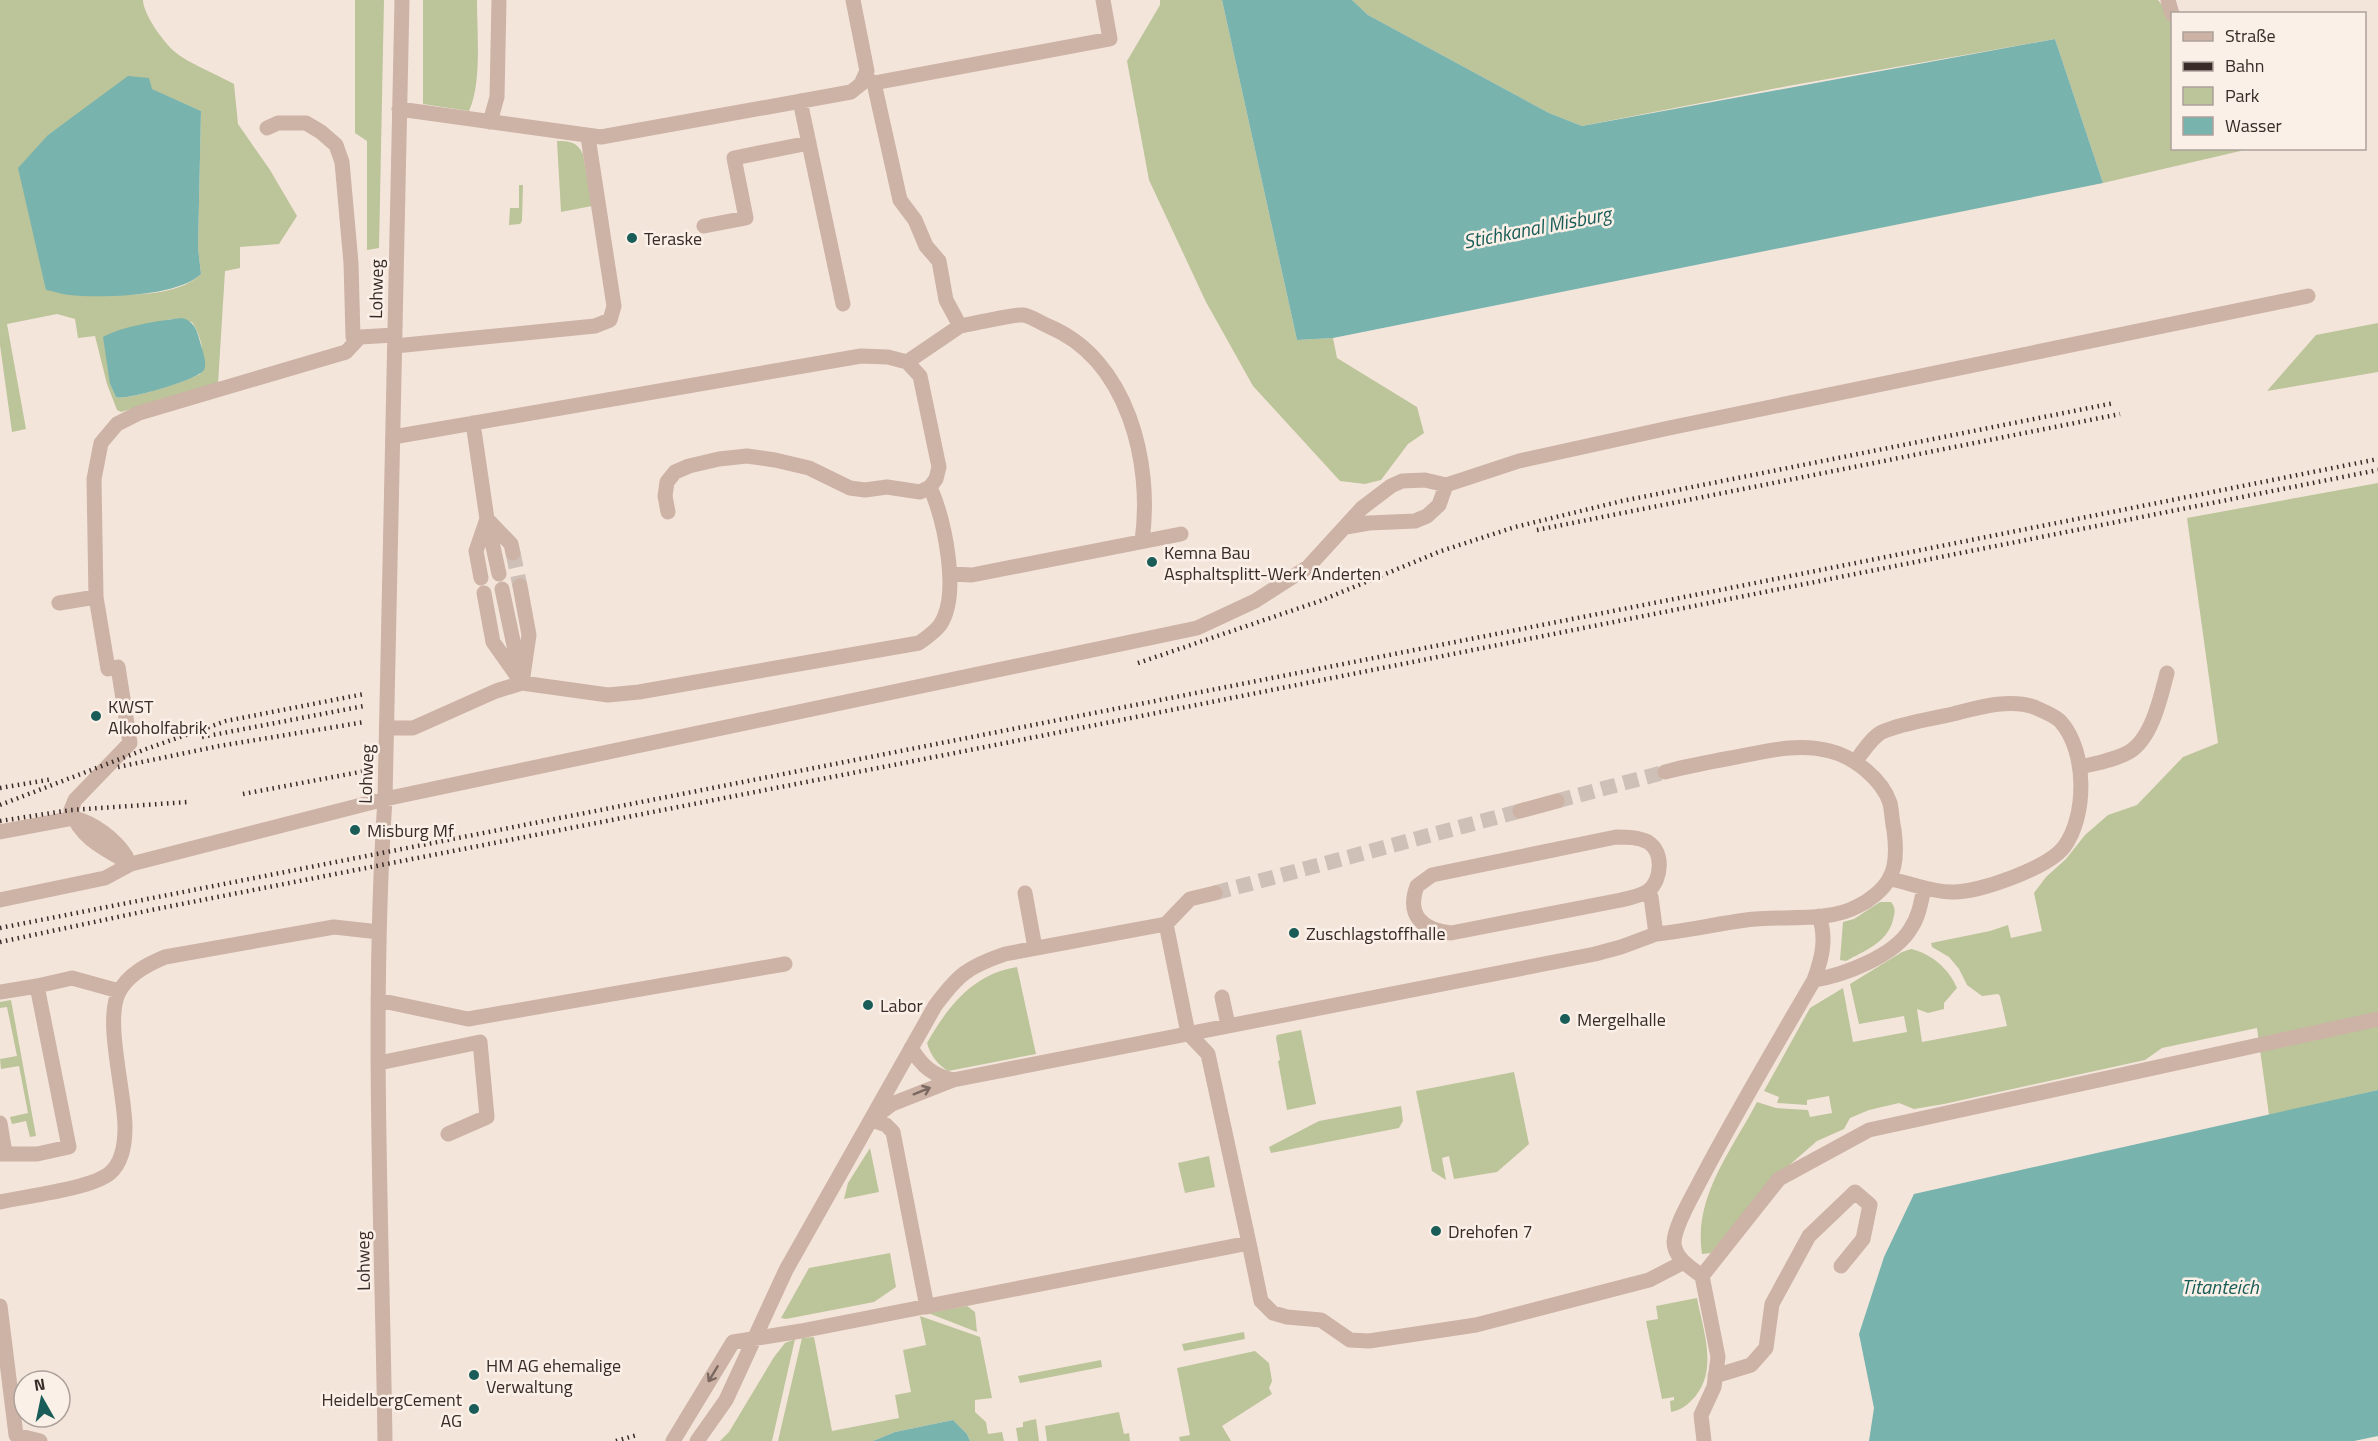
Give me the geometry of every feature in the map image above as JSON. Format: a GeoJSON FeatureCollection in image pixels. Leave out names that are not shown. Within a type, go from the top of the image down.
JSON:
{"type":"FeatureCollection","features":[{"type":"Feature","properties":{"kind":"street","name":"Lohweg"},"geometry":{"type":"LineString","coordinates":[[385,1441],[378,1000],[386,799],[402,0]]}},
{"type":"Feature","properties":{"kind":"street"},"geometry":{"type":"LineString","coordinates":[[490,122],[497,98],[499,0]]}},
{"type":"Feature","properties":{"kind":"street"},"geometry":{"type":"LineString","coordinates":[[853,0],[867,71],[900,200],[915,220],[926,246],[939,261],[946,300],[960,326]]}},
{"type":"Feature","properties":{"kind":"street"},"geometry":{"type":"LineString","coordinates":[[399,109],[588,137],[625,134],[851,92],[870,80],[1110,39],[1102,0]]}},
{"type":"Feature","properties":{"kind":"street"},"geometry":{"type":"LineString","coordinates":[[804,101],[809,143],[843,304]]}},
{"type":"Feature","properties":{"kind":"street"},"geometry":{"type":"LineString","coordinates":[[267,128],[278,123],[306,123],[336,145],[342,162],[351,263],[353,337],[356,341]]}},
{"type":"Feature","properties":{"kind":"street"},"geometry":{"type":"LineString","coordinates":[[74,818],[71,810],[75,800],[130,743],[118,667],[108,669],[96,597],[94,479],[100,443],[117,424],[139,413],[346,352],[360,337],[395,340],[595,326],[610,320],[614,306],[588,137]]}},
{"type":"Feature","properties":{"kind":"street"},"geometry":{"type":"LineString","coordinates":[[704,226],[746,218],[734,158],[809,143]]}},
{"type":"Feature","properties":{"kind":"street"},"geometry":{"type":"LineString","coordinates":[[0,900],[105,878],[131,864],[386,799],[1197,628],[1255,601],[1308,567],[1362,508],[1391,486],[1402,481],[1425,480],[1446,485],[1518,461],[2308,296]]}},
{"type":"Feature","properties":{"kind":"street"},"geometry":{"type":"LineString","coordinates":[[907,362],[960,326],[1023,315],[1063,332],[1086,348],[1100,363],[1126,406],[1145,493],[1142,541]]}},
{"type":"Feature","properties":{"kind":"street"},"geometry":{"type":"LineString","coordinates":[[393,437],[861,356],[888,357],[907,362],[920,376],[939,467],[936,479],[930,487],[921,492],[887,487],[865,490],[850,488],[809,468],[747,456],[719,459],[675,472],[667,482],[665,495],[668,512]]}},
{"type":"Feature","properties":{"kind":"street"},"geometry":{"type":"LineString","coordinates":[[473,423],[487,519],[522,683]]}},
{"type":"Feature","properties":{"kind":"street"},"geometry":{"type":"LineString","coordinates":[[1346,527],[1369,523],[1415,521],[1427,516],[1439,505],[1446,485]]}},
{"type":"Feature","properties":{"kind":"street"},"geometry":{"type":"LineString","coordinates":[[387,728],[413,728],[496,691],[522,683],[608,695],[639,692],[919,643],[940,626],[945,614],[950,574],[938,505],[930,487]]}},
{"type":"Feature","properties":{"kind":"street"},"geometry":{"type":"LineString","coordinates":[[487,519],[511,544],[513,553]]}},
{"type":"Feature","properties":{"kind":"street"},"geometry":{"type":"LineString","coordinates":[[487,519],[476,551],[494,642],[522,683]]}},
{"type":"Feature","properties":{"kind":"street"},"geometry":{"type":"LineString","coordinates":[[950,574],[972,575],[1181,534]]}},
{"type":"Feature","properties":{"kind":"street"},"geometry":{"type":"LineString","coordinates":[[520,586],[530,635],[522,683]]}},
{"type":"Feature","properties":{"kind":"street"},"geometry":{"type":"LineString","coordinates":[[59,603],[96,597]]}},
{"type":"Feature","properties":{"kind":"street"},"geometry":{"type":"LineString","coordinates":[[2080,767],[2131,751],[2145,735],[2159,704],[2167,673]]}},
{"type":"Feature","properties":{"kind":"street"},"geometry":{"type":"LineString","coordinates":[[1854,762],[1880,732],[1977,708],[2012,703],[2033,706],[2061,721],[2075,746],[2080,767],[2081,792],[2074,830],[2063,848],[2046,862],[2018,876],[1954,892],[1924,888],[1890,879]]}},
{"type":"Feature","properties":{"kind":"street"},"geometry":{"type":"LineString","coordinates":[[872,1120],[892,1104],[953,1080],[1595,954],[1656,934],[1690,931],[1747,920],[1844,913],[1860,906],[1890,879],[1895,858],[1895,841],[1889,802],[1868,773],[1854,762],[1833,752],[1810,747],[1782,748],[1665,772]]}},
{"type":"Feature","properties":{"kind":"street"},"geometry":{"type":"LineString","coordinates":[[1520,811],[1557,801]]}},
{"type":"Feature","properties":{"kind":"street"},"geometry":{"type":"LineString","coordinates":[[0,832],[74,818],[94,826],[120,847],[131,864]]}},
{"type":"Feature","properties":{"kind":"street"},"geometry":{"type":"LineString","coordinates":[[1616,837],[1640,839],[1650,843],[1657,851],[1660,862],[1659,874],[1648,891],[1621,900],[1451,933],[1426,927],[1408,909],[1417,886],[1432,875],[1616,837]]}},
{"type":"Feature","properties":{"kind":"street"},"geometry":{"type":"LineString","coordinates":[[1814,980],[1855,970],[1902,940],[1917,917],[1924,888]]}},
{"type":"Feature","properties":{"kind":"street"},"geometry":{"type":"LineString","coordinates":[[1648,891],[1651,897],[1656,934]]}},
{"type":"Feature","properties":{"kind":"street"},"geometry":{"type":"LineString","coordinates":[[1025,892],[1035,948]]}},
{"type":"Feature","properties":{"kind":"street"},"geometry":{"type":"LineString","coordinates":[[697,1441],[726,1400],[786,1270],[934,1006],[955,980],[979,963],[1005,954],[1166,924],[1190,898],[1215,893]]}},
{"type":"Feature","properties":{"kind":"street"},"geometry":{"type":"LineString","coordinates":[[1704,1441],[1701,1415],[1714,1387],[1718,1357],[1702,1276],[1684,1262],[1675,1250],[1674,1241],[1690,1202],[1814,980],[1823,955],[1824,937],[1819,916]]}},
{"type":"Feature","properties":{"kind":"street"},"geometry":{"type":"LineString","coordinates":[[1166,924],[1188,1033],[1208,1054],[1261,1301],[1273,1313],[1287,1317],[1321,1320],[1350,1340],[1369,1341],[1476,1325],[1648,1280],[1684,1262]]}},
{"type":"Feature","properties":{"kind":"street"},"geometry":{"type":"LineString","coordinates":[[0,1202],[92,1183],[110,1173],[118,1163],[125,1142],[125,1103],[113,1026],[114,1004],[119,991],[129,978],[151,963],[165,957],[334,927],[379,932]]}},
{"type":"Feature","properties":{"kind":"street"},"geometry":{"type":"LineString","coordinates":[[378,1000],[468,1019],[784,964]]}},
{"type":"Feature","properties":{"kind":"street"},"geometry":{"type":"LineString","coordinates":[[0,992],[72,978],[119,991]]}},
{"type":"Feature","properties":{"kind":"street"},"geometry":{"type":"LineString","coordinates":[[0,1123],[3,1153],[37,1154],[69,1147],[37,986]]}},
{"type":"Feature","properties":{"kind":"street"},"geometry":{"type":"LineString","coordinates":[[1222,997],[1228,1025]]}},
{"type":"Feature","properties":{"kind":"street"},"geometry":{"type":"LineString","coordinates":[[1702,1276],[1779,1179],[1869,1130],[2378,1018]]}},
{"type":"Feature","properties":{"kind":"street"},"geometry":{"type":"LineString","coordinates":[[379,1064],[480,1042],[487,1117],[448,1134]]}},
{"type":"Feature","properties":{"kind":"street"},"geometry":{"type":"LineString","coordinates":[[911,1048],[928,1070],[938,1076],[953,1080]]}},
{"type":"Feature","properties":{"kind":"street"},"geometry":{"type":"LineString","coordinates":[[872,1120],[886,1125],[893,1132],[927,1307]]}},
{"type":"Feature","properties":{"kind":"street"},"geometry":{"type":"LineString","coordinates":[[1715,1376],[1752,1365],[1766,1348],[1772,1304],[1809,1236],[1855,1192],[1870,1205],[1863,1239],[1841,1266]]}},
{"type":"Feature","properties":{"kind":"street"},"geometry":{"type":"LineString","coordinates":[[673,1441],[733,1342],[754,1340],[1249,1244]]}},
{"type":"Feature","properties":{"kind":"street"},"geometry":{"type":"LineString","coordinates":[[0,1306],[16,1435],[40,1441]]}},
{"type":"Feature","properties":{"kind":"green space"},"geometry":{"type":"Polygon","coordinates":[[[0,0],[143,0],[146,13],[155,28],[175,52],[195,65],[234,84],[238,124],[270,170],[297,216],[279,244],[240,247],[240,268],[225,271],[218,384],[121,412],[117,410],[107,384],[95,336],[78,338],[75,319],[57,314],[7,324],[26,429],[12,432],[0,345],[0,0]],[[151,89],[81,112],[48,135],[68,295],[157,292],[189,283],[201,274],[198,248],[201,111],[151,89]],[[171,319],[119,332],[110,384],[116,397],[144,393],[200,374],[203,354],[201,341],[192,322],[171,319]]]}},
{"type":"Feature","properties":{"kind":"green space"},"geometry":{"type":"Polygon","coordinates":[[[355,0],[384,0],[379,248],[367,250],[367,141],[355,133],[355,0]]]}},
{"type":"Feature","properties":{"kind":"green space"},"geometry":{"type":"Polygon","coordinates":[[[423,0],[477,0],[476,86],[469,111],[423,104],[423,0]]]}},
{"type":"Feature","properties":{"kind":"green space"},"geometry":{"type":"Polygon","coordinates":[[[1160,0],[1222,0],[1297,340],[1333,338],[1337,358],[1417,407],[1424,433],[1408,444],[1381,480],[1365,484],[1340,481],[1253,386],[1206,302],[1149,180],[1127,61],[1160,5],[1160,0]]]}},
{"type":"Feature","properties":{"kind":"green space"},"geometry":{"type":"Polygon","coordinates":[[[1352,0],[2158,0],[2171,16],[2171,150],[2245,150],[2103,183],[2055,39],[1788,86],[1582,126],[1549,113],[1368,15],[1352,0]]]}},
{"type":"Feature","properties":{"kind":"green space"},"geometry":{"type":"Polygon","coordinates":[[[557,141],[573,143],[583,154],[592,206],[561,212],[557,141]]]}},
{"type":"Feature","properties":{"kind":"green space"},"geometry":{"type":"Polygon","coordinates":[[[519,185],[523,185],[522,221],[520,224],[509,225],[510,208],[519,208],[519,185]]]}},
{"type":"Feature","properties":{"kind":"green space"},"geometry":{"type":"Polygon","coordinates":[[[2378,323],[2378,372],[2267,391],[2316,335],[2378,323]]]}},
{"type":"Feature","properties":{"kind":"green space"},"geometry":{"type":"Polygon","coordinates":[[[2378,483],[2378,1090],[2269,1115],[2257,1028],[2162,1048],[2145,1060],[1944,1104],[1914,1109],[1899,1103],[1869,1110],[1850,1118],[1844,1129],[1817,1141],[1778,1175],[1711,1253],[1702,1254],[1703,1213],[1709,1194],[1726,1156],[1757,1102],[1776,1108],[1808,1110],[1810,1117],[1832,1113],[1829,1096],[1807,1100],[1807,1105],[1777,1103],[1779,1097],[1764,1091],[1810,1008],[1843,988],[1853,1042],[1907,1032],[1904,1016],[1859,1024],[1850,984],[1902,952],[1911,949],[1939,963],[1957,988],[1944,1003],[1944,1009],[1928,1013],[1917,1009],[1922,1042],[2007,1026],[2000,996],[1998,994],[1982,996],[1967,985],[1959,969],[1949,957],[1932,947],[1931,943],[2008,925],[2011,938],[2042,931],[2034,893],[2085,835],[2108,815],[2137,805],[2183,757],[2218,743],[2187,518],[2378,483]]]}},
{"type":"Feature","properties":{"kind":"green space"},"geometry":{"type":"Polygon","coordinates":[[[1880,902],[1891,902],[1895,912],[1886,935],[1867,950],[1846,961],[1840,960],[1843,922],[1854,919],[1880,902]]]}},
{"type":"Feature","properties":{"kind":"green space"},"geometry":{"type":"Polygon","coordinates":[[[1017,967],[1036,1054],[948,1071],[935,1059],[927,1043],[944,1016],[975,984],[1001,971],[1017,967]]]}},
{"type":"Feature","properties":{"kind":"green space"},"geometry":{"type":"Polygon","coordinates":[[[11,1000],[36,1136],[30,1137],[26,1121],[12,1124],[10,1117],[28,1113],[19,1066],[1,1069],[0,1059],[17,1056],[7,1007],[0,1008],[0,1002],[11,1000]]]}},
{"type":"Feature","properties":{"kind":"green space"},"geometry":{"type":"Polygon","coordinates":[[[1301,1030],[1316,1104],[1287,1110],[1276,1038],[1277,1035],[1301,1030]]]}},
{"type":"Feature","properties":{"kind":"green space"},"geometry":{"type":"Polygon","coordinates":[[[1514,1072],[1529,1144],[1497,1172],[1454,1179],[1449,1156],[1442,1158],[1446,1180],[1432,1171],[1416,1091],[1514,1072]]]}},
{"type":"Feature","properties":{"kind":"green space"},"geometry":{"type":"Polygon","coordinates":[[[1401,1106],[1403,1121],[1399,1128],[1271,1153],[1269,1147],[1319,1121],[1401,1106]]]}},
{"type":"Feature","properties":{"kind":"green space"},"geometry":{"type":"Polygon","coordinates":[[[870,1148],[879,1192],[844,1199],[848,1183],[870,1148]]]}},
{"type":"Feature","properties":{"kind":"green space"},"geometry":{"type":"Polygon","coordinates":[[[1209,1156],[1215,1187],[1185,1193],[1178,1163],[1209,1156]]]}},
{"type":"Feature","properties":{"kind":"green space"},"geometry":{"type":"Polygon","coordinates":[[[890,1253],[896,1287],[874,1302],[786,1319],[781,1318],[809,1268],[890,1253]]]}},
{"type":"Feature","properties":{"kind":"green space"},"geometry":{"type":"Polygon","coordinates":[[[1697,1298],[1707,1351],[1705,1378],[1700,1390],[1691,1401],[1671,1412],[1670,1401],[1674,1400],[1674,1397],[1662,1399],[1646,1321],[1658,1319],[1656,1306],[1697,1298]]]}},
{"type":"Feature","properties":{"kind":"green space"},"geometry":{"type":"Polygon","coordinates":[[[967,1306],[975,1312],[977,1332],[928,1313],[967,1306]]]}},
{"type":"Feature","properties":{"kind":"green space"},"geometry":{"type":"Polygon","coordinates":[[[920,1316],[980,1337],[992,1398],[975,1400],[975,1412],[986,1422],[988,1434],[1002,1432],[1004,1441],[970,1441],[967,1434],[953,1420],[895,1432],[873,1441],[778,1441],[802,1338],[814,1337],[832,1431],[899,1418],[895,1395],[911,1392],[903,1350],[926,1345],[920,1316]]]}},
{"type":"Feature","properties":{"kind":"green space"},"geometry":{"type":"Polygon","coordinates":[[[1244,1332],[1245,1339],[1184,1351],[1182,1344],[1244,1332]]]}},
{"type":"Feature","properties":{"kind":"green space"},"geometry":{"type":"Polygon","coordinates":[[[795,1339],[772,1441],[720,1441],[729,1432],[774,1357],[785,1343],[795,1339]]]}},
{"type":"Feature","properties":{"kind":"green space"},"geometry":{"type":"Polygon","coordinates":[[[1255,1351],[1269,1363],[1272,1381],[1269,1388],[1272,1394],[1222,1426],[1231,1441],[1180,1441],[1179,1437],[1190,1435],[1177,1368],[1255,1351]]]}},
{"type":"Feature","properties":{"kind":"green space"},"geometry":{"type":"Polygon","coordinates":[[[1101,1360],[1102,1367],[1020,1383],[1018,1376],[1101,1360]]]}},
{"type":"Feature","properties":{"kind":"green space"},"geometry":{"type":"Polygon","coordinates":[[[1119,1412],[1124,1434],[1129,1433],[1130,1441],[1047,1441],[1045,1426],[1119,1412]]]}},
{"type":"Feature","properties":{"kind":"green space"},"geometry":{"type":"Polygon","coordinates":[[[1036,1419],[1039,1441],[1018,1441],[1016,1428],[1023,1427],[1023,1422],[1036,1419]]]}},
{"type":"Feature","properties":{"kind":"water","name":"Stichkanal Misburg"},"geometry":{"type":"Polygon","coordinates":[[[1222,0],[1352,0],[1368,15],[1549,113],[1582,126],[2055,39],[2103,183],[1333,338],[1297,340],[1222,0]]]}},
{"type":"Feature","properties":{"kind":"water"},"geometry":{"type":"Polygon","coordinates":[[[128,76],[149,78],[152,89],[201,111],[198,248],[201,274],[190,282],[158,292],[119,296],[83,296],[46,290],[18,168],[48,135],[128,76]]]}},
{"type":"Feature","properties":{"kind":"water"},"geometry":{"type":"Polygon","coordinates":[[[182,318],[194,325],[197,331],[205,359],[204,370],[189,379],[161,389],[133,396],[116,397],[110,384],[103,337],[130,327],[182,318]]]}},
{"type":"Feature","properties":{"kind":"water","name":"Titanteich"},"geometry":{"type":"Polygon","coordinates":[[[2378,1090],[2378,1436],[2354,1441],[1869,1441],[1874,1408],[1859,1334],[1884,1257],[1914,1194],[2378,1090]]]}},
{"type":"Feature","properties":{"kind":"water"},"geometry":{"type":"Polygon","coordinates":[[[953,1420],[967,1434],[970,1441],[873,1441],[895,1432],[953,1420]]]}},
{"type":"Feature","properties":{"kind":"tunnel"},"geometry":{"type":"LineString","coordinates":[[513,553],[520,586]]}},
{"type":"Feature","properties":{"kind":"tunnel"},"geometry":{"type":"LineString","coordinates":[[1557,801],[1665,772]]}},
{"type":"Feature","properties":{"kind":"tunnel"},"geometry":{"type":"LineString","coordinates":[[1215,893],[1520,811]]}},
{"type":"Feature","properties":{"kind":"railway"},"geometry":{"type":"LineString","coordinates":[[1138,663],[1320,601],[1441,551],[1515,527],[1622,501],[2114,403]]}},
{"type":"Feature","properties":{"kind":"railway"},"geometry":{"type":"LineString","coordinates":[[1537,530],[2120,414]]}},
{"type":"Feature","properties":{"kind":"railway"},"geometry":{"type":"LineString","coordinates":[[0,928],[2378,459]]}},
{"type":"Feature","properties":{"kind":"railway"},"geometry":{"type":"LineString","coordinates":[[0,942],[151,910],[2378,470]]}},
{"type":"Feature","properties":{"kind":"railway"},"geometry":{"type":"LineString","coordinates":[[0,805],[226,721],[364,694]]}},
{"type":"Feature","properties":{"kind":"railway"},"geometry":{"type":"LineString","coordinates":[[202,737],[364,706]]}},
{"type":"Feature","properties":{"kind":"railway"},"geometry":{"type":"LineString","coordinates":[[118,767],[219,746],[365,722]]}},
{"type":"Feature","properties":{"kind":"railway"},"geometry":{"type":"LineString","coordinates":[[243,794],[365,771]]}},
{"type":"Feature","properties":{"kind":"railway"},"geometry":{"type":"LineString","coordinates":[[0,788],[53,779]]}},
{"type":"Feature","properties":{"kind":"railway"},"geometry":{"type":"LineString","coordinates":[[0,821],[71,810],[188,802]]}},
{"type":"Feature","properties":{"kind":"railway"},"geometry":{"type":"LineString","coordinates":[[616,1441],[637,1435]]}},
{"type":"Feature","properties":{"kind":"place","name":"Teraske"},"geometry":{"type":"Point","coordinates":[632,238]}},
{"type":"Feature","properties":{"kind":"place","name":"Kemna Bau Asphaltsplitt-Werk Anderten"},"geometry":{"type":"Point","coordinates":[1152,562]}},
{"type":"Feature","properties":{"kind":"place","name":"KWST Alkoholfabrik"},"geometry":{"type":"Point","coordinates":[96,716]}},
{"type":"Feature","properties":{"kind":"place","name":"Misburg Mf"},"geometry":{"type":"Point","coordinates":[355,830]}},
{"type":"Feature","properties":{"kind":"place","name":"Zuschlagstoffhalle"},"geometry":{"type":"Point","coordinates":[1294,933]}},
{"type":"Feature","properties":{"kind":"place","name":"Labor"},"geometry":{"type":"Point","coordinates":[868,1005]}},
{"type":"Feature","properties":{"kind":"place","name":"Mergelhalle"},"geometry":{"type":"Point","coordinates":[1565,1019]}},
{"type":"Feature","properties":{"kind":"place","name":"Drehofen 7"},"geometry":{"type":"Point","coordinates":[1436,1231]}},
{"type":"Feature","properties":{"kind":"place","name":"HM AG ehemalige Verwaltung"},"geometry":{"type":"Point","coordinates":[474,1375]}},
{"type":"Feature","properties":{"kind":"place","name":"HeidelbergCement AG"},"geometry":{"type":"Point","coordinates":[474,1409]}}]}
